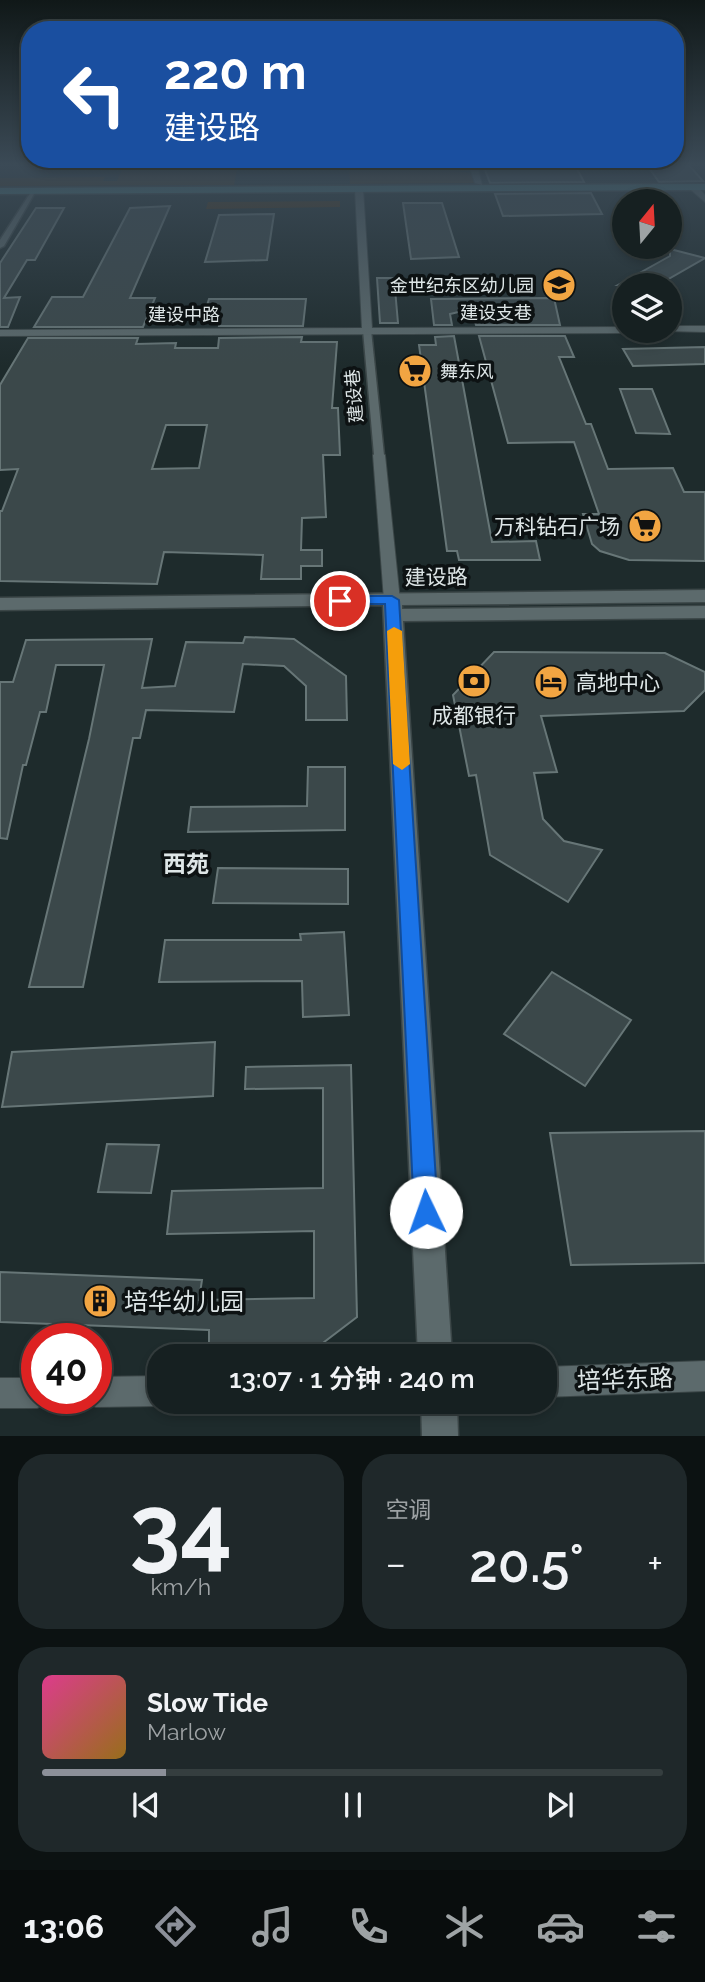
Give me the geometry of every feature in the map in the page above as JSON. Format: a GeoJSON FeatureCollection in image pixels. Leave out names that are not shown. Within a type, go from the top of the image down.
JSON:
{"type":"FeatureCollection","features":[{"type":"Feature","properties":{"kind":"street","name":"建设巷"},"geometry":{"type":"LineString","coordinates":[[362,232],[368,330],[393,607]]}},
{"type":"Feature","properties":{"kind":"street"},"geometry":{"type":"LineString","coordinates":[[682,330],[705,329]]}},
{"type":"Feature","properties":{"kind":"street","name":"建设支巷"},"geometry":{"type":"LineString","coordinates":[[368,330],[612,330]]}},
{"type":"Feature","properties":{"kind":"street","name":"建设中路"},"geometry":{"type":"LineString","coordinates":[[0,332],[368,330]]}},
{"type":"Feature","properties":{"kind":"street","name":"建设路"},"geometry":{"type":"LineString","coordinates":[[0,616],[393,607],[705,596]]}},
{"type":"Feature","properties":{"kind":"street","name":"建设路"},"geometry":{"type":"LineString","coordinates":[[0,604],[705,612]]}},
{"type":"Feature","properties":{"kind":"street"},"geometry":{"type":"LineString","coordinates":[[393,607],[434,1344]]}},
{"type":"Feature","properties":{"kind":"street","name":"培华东路"},"geometry":{"type":"LineString","coordinates":[[557,1382],[705,1376]]}},
{"type":"Feature","properties":{"kind":"street"},"geometry":{"type":"LineString","coordinates":[[112,1392],[147,1391]]}},
{"type":"Feature","properties":{"kind":"street"},"geometry":{"type":"LineString","coordinates":[[0,1394],[21,1393]]}},
{"type":"Feature","properties":{"kind":"street"},"geometry":{"type":"LineString","coordinates":[[439,1414],[440,1436]]}},
{"type":"Feature","properties":{"kind":"building"},"geometry":{"type":"Polygon","coordinates":[[[20,232],[51,232],[35,260],[27,260],[4,298],[20,297],[8,327],[0,327],[0,263],[20,232]]]}},
{"type":"Feature","properties":{"kind":"building"},"geometry":{"type":"Polygon","coordinates":[[[117,232],[159,232],[130,298],[155,298],[143,327],[34,327],[52,297],[83,297],[117,232]]]}},
{"type":"Feature","properties":{"kind":"building"},"geometry":{"type":"Polygon","coordinates":[[[214,232],[271,232],[267,260],[205,262],[214,232]]]}},
{"type":"Feature","properties":{"kind":"building"},"geometry":{"type":"Polygon","coordinates":[[[407,232],[451,232],[459,257],[411,259],[407,232]]]}},
{"type":"Feature","properties":{"kind":"building"},"geometry":{"type":"Polygon","coordinates":[[[682,252],[705,258],[679,273],[640,273],[665,259],[682,259],[682,252]]]}},
{"type":"Feature","properties":{"kind":"building"},"geometry":{"type":"Polygon","coordinates":[[[377,278],[394,278],[398,323],[380,323],[377,278]]]}},
{"type":"Feature","properties":{"kind":"building"},"geometry":{"type":"Polygon","coordinates":[[[554,298],[560,325],[476,325],[471,309],[450,314],[452,325],[434,325],[431,299],[554,298]]]}},
{"type":"Feature","properties":{"kind":"building"},"geometry":{"type":"Polygon","coordinates":[[[209,299],[306,299],[303,326],[219,326],[220,315],[204,315],[209,299]]]}},
{"type":"Feature","properties":{"kind":"building"},"geometry":{"type":"Polygon","coordinates":[[[454,336],[492,542],[536,541],[540,560],[459,560],[457,551],[447,551],[419,345],[436,345],[435,337],[454,336]]]}},
{"type":"Feature","properties":{"kind":"building"},"geometry":{"type":"Polygon","coordinates":[[[479,336],[565,336],[574,357],[559,357],[586,424],[591,424],[608,469],[673,468],[684,492],[705,492],[705,561],[629,560],[600,551],[592,544],[583,514],[599,514],[574,442],[508,443],[479,336]]]}},
{"type":"Feature","properties":{"kind":"building"},"geometry":{"type":"Polygon","coordinates":[[[302,337],[301,342],[337,342],[332,408],[338,408],[340,455],[323,455],[326,517],[302,518],[301,550],[322,550],[322,566],[301,566],[301,579],[261,579],[263,555],[164,552],[157,584],[0,581],[0,511],[18,469],[0,470],[0,385],[28,338],[138,338],[136,344],[176,343],[175,348],[218,348],[219,338],[302,337]],[[166,425],[152,469],[199,468],[207,425],[166,425]]]}},
{"type":"Feature","properties":{"kind":"building"},"geometry":{"type":"Polygon","coordinates":[[[705,347],[705,364],[633,366],[623,349],[705,347]]]}},
{"type":"Feature","properties":{"kind":"building"},"geometry":{"type":"Polygon","coordinates":[[[620,389],[652,389],[670,434],[636,433],[620,389]]]}},
{"type":"Feature","properties":{"kind":"building"},"geometry":{"type":"Polygon","coordinates":[[[245,637],[294,639],[346,676],[347,720],[306,720],[306,686],[284,666],[243,664],[234,712],[146,710],[140,738],[133,738],[83,987],[29,987],[89,739],[104,665],[56,665],[46,712],[40,712],[26,765],[23,765],[7,839],[0,838],[0,682],[13,682],[26,640],[152,639],[142,688],[175,686],[186,642],[243,643],[245,637]]]}},
{"type":"Feature","properties":{"kind":"building"},"geometry":{"type":"Polygon","coordinates":[[[494,652],[665,653],[705,672],[705,690],[684,711],[541,716],[557,772],[534,773],[543,819],[564,841],[602,850],[568,902],[490,855],[476,775],[469,776],[453,695],[494,652]]]}},
{"type":"Feature","properties":{"kind":"building"},"geometry":{"type":"Polygon","coordinates":[[[308,767],[345,767],[345,830],[188,832],[191,807],[307,806],[308,767]]]}},
{"type":"Feature","properties":{"kind":"building"},"geometry":{"type":"Polygon","coordinates":[[[218,868],[348,869],[348,904],[213,903],[218,868]]]}},
{"type":"Feature","properties":{"kind":"building"},"geometry":{"type":"Polygon","coordinates":[[[344,932],[349,1015],[303,1017],[302,981],[159,982],[165,940],[301,940],[300,934],[344,932]]]}},
{"type":"Feature","properties":{"kind":"building"},"geometry":{"type":"Polygon","coordinates":[[[552,972],[631,1020],[585,1086],[504,1034],[552,972]]]}},
{"type":"Feature","properties":{"kind":"building"},"geometry":{"type":"Polygon","coordinates":[[[215,1042],[213,1096],[2,1107],[12,1052],[215,1042]]]}},
{"type":"Feature","properties":{"kind":"building"},"geometry":{"type":"Polygon","coordinates":[[[351,1065],[357,1317],[322,1344],[209,1344],[209,1330],[112,1326],[112,1323],[0,1322],[0,1272],[202,1280],[199,1300],[314,1298],[314,1231],[167,1234],[172,1191],[323,1188],[323,1088],[245,1089],[246,1067],[351,1065]]]}},
{"type":"Feature","properties":{"kind":"building"},"geometry":{"type":"Polygon","coordinates":[[[705,1131],[705,1263],[571,1265],[550,1133],[705,1131]]]}},
{"type":"Feature","properties":{"kind":"building"},"geometry":{"type":"Polygon","coordinates":[[[107,1144],[159,1145],[151,1193],[98,1192],[107,1144]]]}},
{"type":"Feature","properties":{"kind":"slow traffic"},"geometry":{"type":"LineString","coordinates":[[394,631],[402,764]]}},
{"type":"Feature","properties":{"kind":"place","name":"金世纪东区幼儿园"},"geometry":{"type":"Point","coordinates":[559,285]}},
{"type":"Feature","properties":{"kind":"place","name":"舞东风"},"geometry":{"type":"Point","coordinates":[415,371]}},
{"type":"Feature","properties":{"kind":"place","name":"万科钻石广场"},"geometry":{"type":"Point","coordinates":[645,526]}},
{"type":"Feature","properties":{"kind":"place","name":"成都银行"},"geometry":{"type":"Point","coordinates":[474,681]}},
{"type":"Feature","properties":{"kind":"place","name":"高地中心"},"geometry":{"type":"Point","coordinates":[551,682]}},
{"type":"Feature","properties":{"kind":"place","name":"培华幼儿园"},"geometry":{"type":"Point","coordinates":[100,1301]}},
{"type":"Feature","properties":{"kind":"district","name":"西苑"},"geometry":{"type":"Point","coordinates":[186,863]}},
{"type":"Feature","properties":{"kind":"route"},"geometry":{"type":"LineString","coordinates":[[340,601],[392,600],[426,1212]]}}]}
